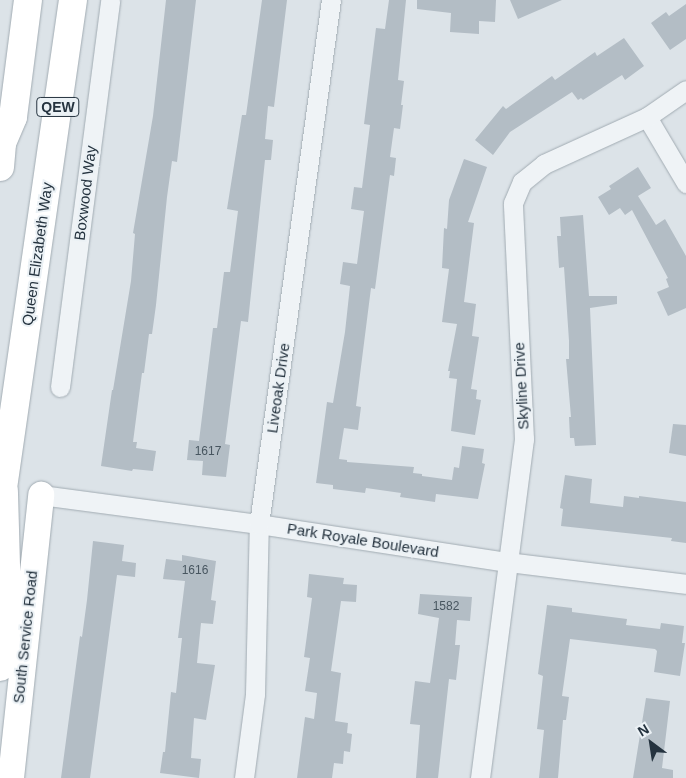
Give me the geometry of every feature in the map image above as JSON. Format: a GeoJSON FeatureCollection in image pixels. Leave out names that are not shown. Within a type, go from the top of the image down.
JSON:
{"type":"FeatureCollection","features":[{"type":"Feature","properties":{"kind":"highway","name":"QEW"},"geometry":{"type":"LineString","coordinates":[[1,153],[13,117],[28,0]]}},
{"type":"Feature","properties":{"kind":"highway","name":"Queen Elizabeth Way"},"geometry":{"type":"LineString","coordinates":[[0,508],[73,0]]}},
{"type":"Feature","properties":{"kind":"highway"},"geometry":{"type":"LineString","coordinates":[[0,666],[7,601],[4,479]]}},
{"type":"Feature","properties":{"kind":"main road","name":"South Service Road"},"geometry":{"type":"LineString","coordinates":[[11,778],[40,495]]}},
{"type":"Feature","properties":{"kind":"street","name":"Boxwood Way"},"geometry":{"type":"LineString","coordinates":[[60,387],[110,0]]}},
{"type":"Feature","properties":{"kind":"street","name":"Liveoak Drive"},"geometry":{"type":"LineString","coordinates":[[244,778],[255,694],[259,524],[331,0]]}},
{"type":"Feature","properties":{"kind":"street","name":"Skyline Drive"},"geometry":{"type":"LineString","coordinates":[[480,778],[524,439],[513,203],[522,182],[544,164],[646,117],[686,90]]}},
{"type":"Feature","properties":{"kind":"street"},"geometry":{"type":"LineString","coordinates":[[646,117],[686,183]]}},
{"type":"Feature","properties":{"kind":"street","name":"Park Royale Boulevard"},"geometry":{"type":"LineString","coordinates":[[40,495],[259,524],[508,562],[686,584]]}},
{"type":"Feature","properties":{"kind":"building"},"geometry":{"type":"Polygon","coordinates":[[[166,0],[196,0],[177,162],[172,161],[152,334],[149,334],[144,373],[142,373],[133,442],[137,442],[136,448],[156,451],[153,471],[133,469],[132,471],[101,466],[131,281],[135,234],[133,233],[153,116],[166,0]]]}},
{"type":"Feature","properties":{"kind":"building"},"geometry":{"type":"Polygon","coordinates":[[[262,0],[287,0],[274,107],[268,106],[265,139],[273,140],[271,160],[265,160],[248,322],[241,321],[225,444],[230,445],[226,477],[202,475],[203,461],[187,460],[189,440],[199,441],[213,328],[217,328],[224,272],[230,272],[238,211],[227,209],[242,115],[246,115],[262,0]]]}},
{"type":"Feature","properties":{"kind":"building"},"geometry":{"type":"Polygon","coordinates":[[[389,0],[406,0],[398,80],[404,81],[401,105],[403,105],[400,129],[394,128],[390,157],[396,158],[394,176],[390,175],[375,289],[371,288],[356,406],[361,407],[358,430],[344,428],[339,459],[347,460],[347,462],[414,467],[413,473],[452,480],[454,467],[459,468],[462,446],[484,449],[482,463],[485,464],[478,499],[436,494],[435,502],[400,497],[401,493],[366,488],[365,493],[333,489],[333,485],[316,483],[327,402],[333,403],[345,332],[350,286],[340,284],[343,262],[357,264],[364,211],[351,209],[354,187],[362,188],[370,125],[364,124],[376,28],[385,29],[389,0]]]}},
{"type":"Feature","properties":{"kind":"building"},"geometry":{"type":"Polygon","coordinates":[[[417,0],[496,0],[495,22],[479,21],[479,34],[450,32],[451,13],[417,9],[417,0]]]}},
{"type":"Feature","properties":{"kind":"building"},"geometry":{"type":"Polygon","coordinates":[[[510,0],[562,0],[518,19],[510,0]]]}},
{"type":"Feature","properties":{"kind":"building"},"geometry":{"type":"Polygon","coordinates":[[[686,4],[686,39],[670,50],[651,23],[666,12],[669,16],[686,4]]]}},
{"type":"Feature","properties":{"kind":"building"},"geometry":{"type":"Polygon","coordinates":[[[624,38],[644,66],[625,80],[622,75],[583,100],[581,98],[578,100],[572,92],[510,132],[493,155],[475,140],[503,106],[506,109],[552,76],[555,80],[595,52],[597,56],[624,38]]]}},
{"type":"Feature","properties":{"kind":"building"},"geometry":{"type":"Polygon","coordinates":[[[464,159],[487,167],[468,222],[474,223],[464,302],[476,304],[472,336],[479,337],[471,389],[477,390],[476,399],[481,400],[475,435],[451,431],[457,379],[449,378],[450,371],[448,371],[457,324],[442,322],[449,269],[442,268],[444,228],[447,229],[449,200],[464,159]]]}},
{"type":"Feature","properties":{"kind":"building"},"geometry":{"type":"Polygon","coordinates":[[[638,167],[651,188],[638,196],[656,225],[665,219],[686,256],[686,308],[668,316],[657,292],[669,287],[666,279],[668,278],[632,210],[625,215],[620,208],[609,215],[598,197],[611,189],[609,186],[638,167]]]}},
{"type":"Feature","properties":{"kind":"building"},"geometry":{"type":"Polygon","coordinates":[[[583,215],[589,296],[617,296],[617,304],[590,308],[596,445],[575,446],[574,438],[570,438],[569,417],[571,417],[566,359],[569,359],[569,341],[564,267],[559,268],[557,236],[561,236],[560,217],[583,215]]]}},
{"type":"Feature","properties":{"kind":"building"},"geometry":{"type":"Polygon","coordinates":[[[673,424],[686,425],[686,456],[669,453],[673,424]]]}},
{"type":"Feature","properties":{"kind":"building"},"geometry":{"type":"Polygon","coordinates":[[[565,475],[592,479],[590,503],[623,507],[624,496],[686,502],[686,543],[671,541],[672,538],[561,526],[563,509],[560,508],[565,475]]]}},
{"type":"Feature","properties":{"kind":"building"},"geometry":{"type":"Polygon","coordinates":[[[93,541],[124,545],[122,561],[136,563],[135,577],[117,575],[90,778],[61,778],[80,636],[82,637],[87,600],[93,541]]]}},
{"type":"Feature","properties":{"kind":"building"},"geometry":{"type":"Polygon","coordinates":[[[182,555],[216,561],[211,600],[216,601],[213,624],[201,623],[197,663],[215,665],[206,720],[194,718],[191,758],[201,759],[199,778],[160,773],[163,752],[165,752],[171,692],[176,693],[182,638],[178,638],[185,581],[163,579],[166,559],[182,561],[182,555]]]}},
{"type":"Feature","properties":{"kind":"building"},"geometry":{"type":"Polygon","coordinates":[[[309,574],[344,578],[343,584],[357,585],[356,602],[341,601],[331,671],[341,673],[335,721],[348,723],[347,733],[352,734],[350,752],[344,751],[343,764],[334,763],[332,778],[297,778],[305,717],[314,719],[317,693],[305,691],[310,658],[304,657],[312,598],[307,597],[309,574]]]}},
{"type":"Feature","properties":{"kind":"building"},"geometry":{"type":"Polygon","coordinates":[[[420,594],[472,597],[470,621],[457,620],[455,645],[460,645],[456,680],[449,679],[438,778],[416,778],[420,725],[410,724],[415,681],[430,683],[439,618],[418,614],[420,594]]]}},
{"type":"Feature","properties":{"kind":"building"},"geometry":{"type":"Polygon","coordinates":[[[547,605],[572,608],[572,612],[627,619],[626,625],[660,629],[661,623],[684,626],[682,643],[685,643],[680,676],[654,672],[657,651],[655,649],[570,639],[562,696],[569,697],[566,720],[563,720],[558,778],[539,778],[544,730],[537,729],[543,676],[538,674],[547,605]]]}},
{"type":"Feature","properties":{"kind":"building"},"geometry":{"type":"Polygon","coordinates":[[[646,698],[670,701],[662,768],[673,770],[673,778],[633,778],[646,698]]]}}]}
